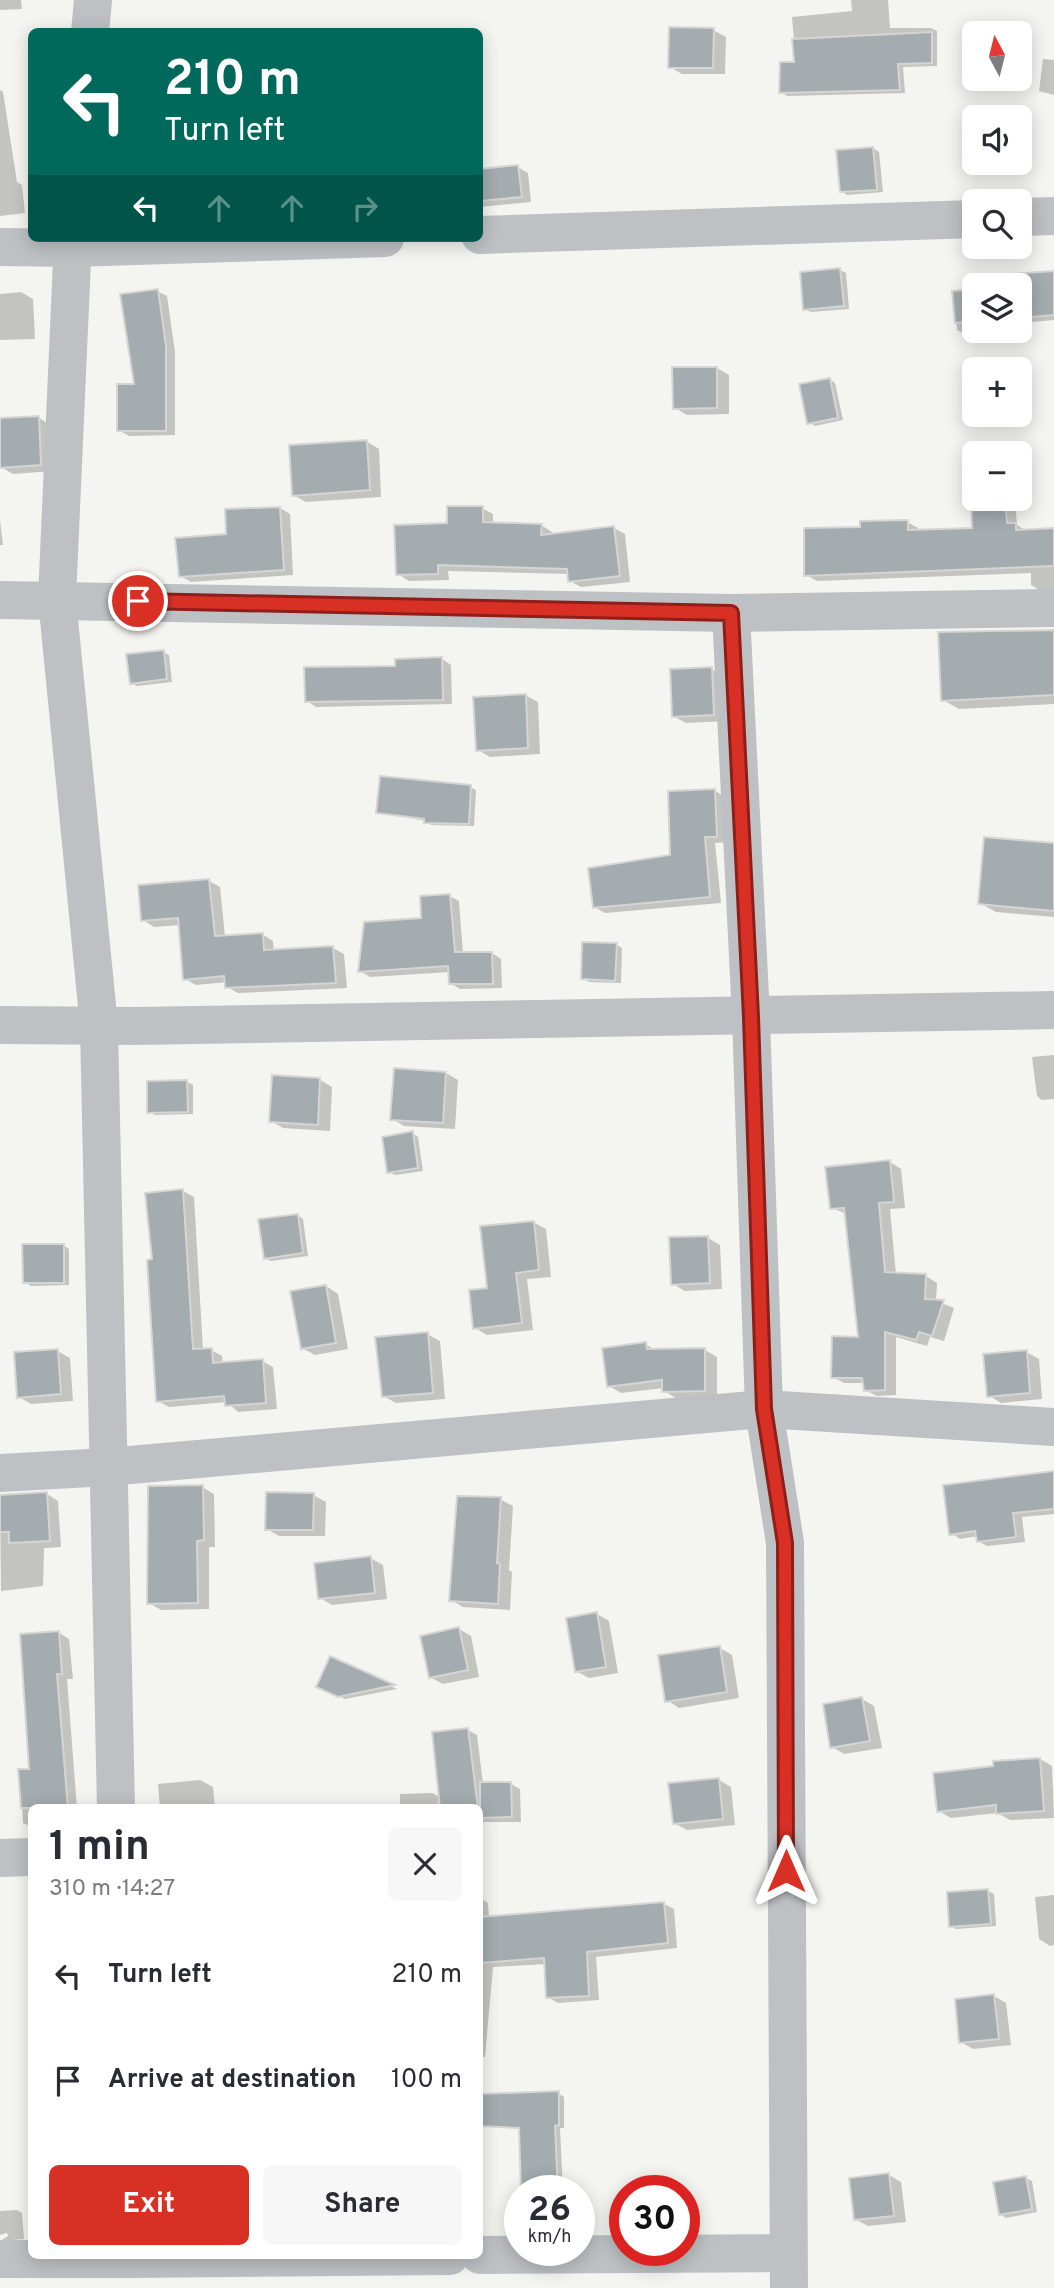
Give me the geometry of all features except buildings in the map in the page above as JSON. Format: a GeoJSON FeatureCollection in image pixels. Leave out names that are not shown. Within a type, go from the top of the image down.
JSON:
{"type":"FeatureCollection","features":[{"type":"Feature","properties":{"kind":"street"},"geometry":{"type":"LineString","coordinates":[[90,28],[93,0]]}},
{"type":"Feature","properties":{"kind":"street"},"geometry":{"type":"LineString","coordinates":[[1032,217],[1054,216]]}},
{"type":"Feature","properties":{"kind":"street"},"geometry":{"type":"LineString","coordinates":[[483,235],[962,219]]}},
{"type":"Feature","properties":{"kind":"street"},"geometry":{"type":"LineString","coordinates":[[0,247],[135,242]]}},
{"type":"Feature","properties":{"kind":"street"},"geometry":{"type":"LineString","coordinates":[[73,243],[57,599],[99,1026],[116,1804]]}},
{"type":"Feature","properties":{"kind":"street"},"geometry":{"type":"LineString","coordinates":[[0,600],[731,613],[1054,608]]}},
{"type":"Feature","properties":{"kind":"street"},"geometry":{"type":"LineString","coordinates":[[483,2255],[788,2270],[785,1543],[764,1409],[751,1017],[731,613]]}},
{"type":"Feature","properties":{"kind":"street"},"geometry":{"type":"LineString","coordinates":[[0,1025],[751,1017],[1054,1010]]}},
{"type":"Feature","properties":{"kind":"street"},"geometry":{"type":"LineString","coordinates":[[0,1473],[108,1467],[764,1409],[1054,1427]]}},
{"type":"Feature","properties":{"kind":"street"},"geometry":{"type":"LineString","coordinates":[[0,1858],[28,1857]]}},
{"type":"Feature","properties":{"kind":"street"},"geometry":{"type":"LineString","coordinates":[[22,2268],[110,2259]]}},
{"type":"Feature","properties":{"kind":"route"},"geometry":{"type":"LineString","coordinates":[[138,601],[731,613],[751,1017],[764,1409],[785,1543],[786,1871]]}}]}
